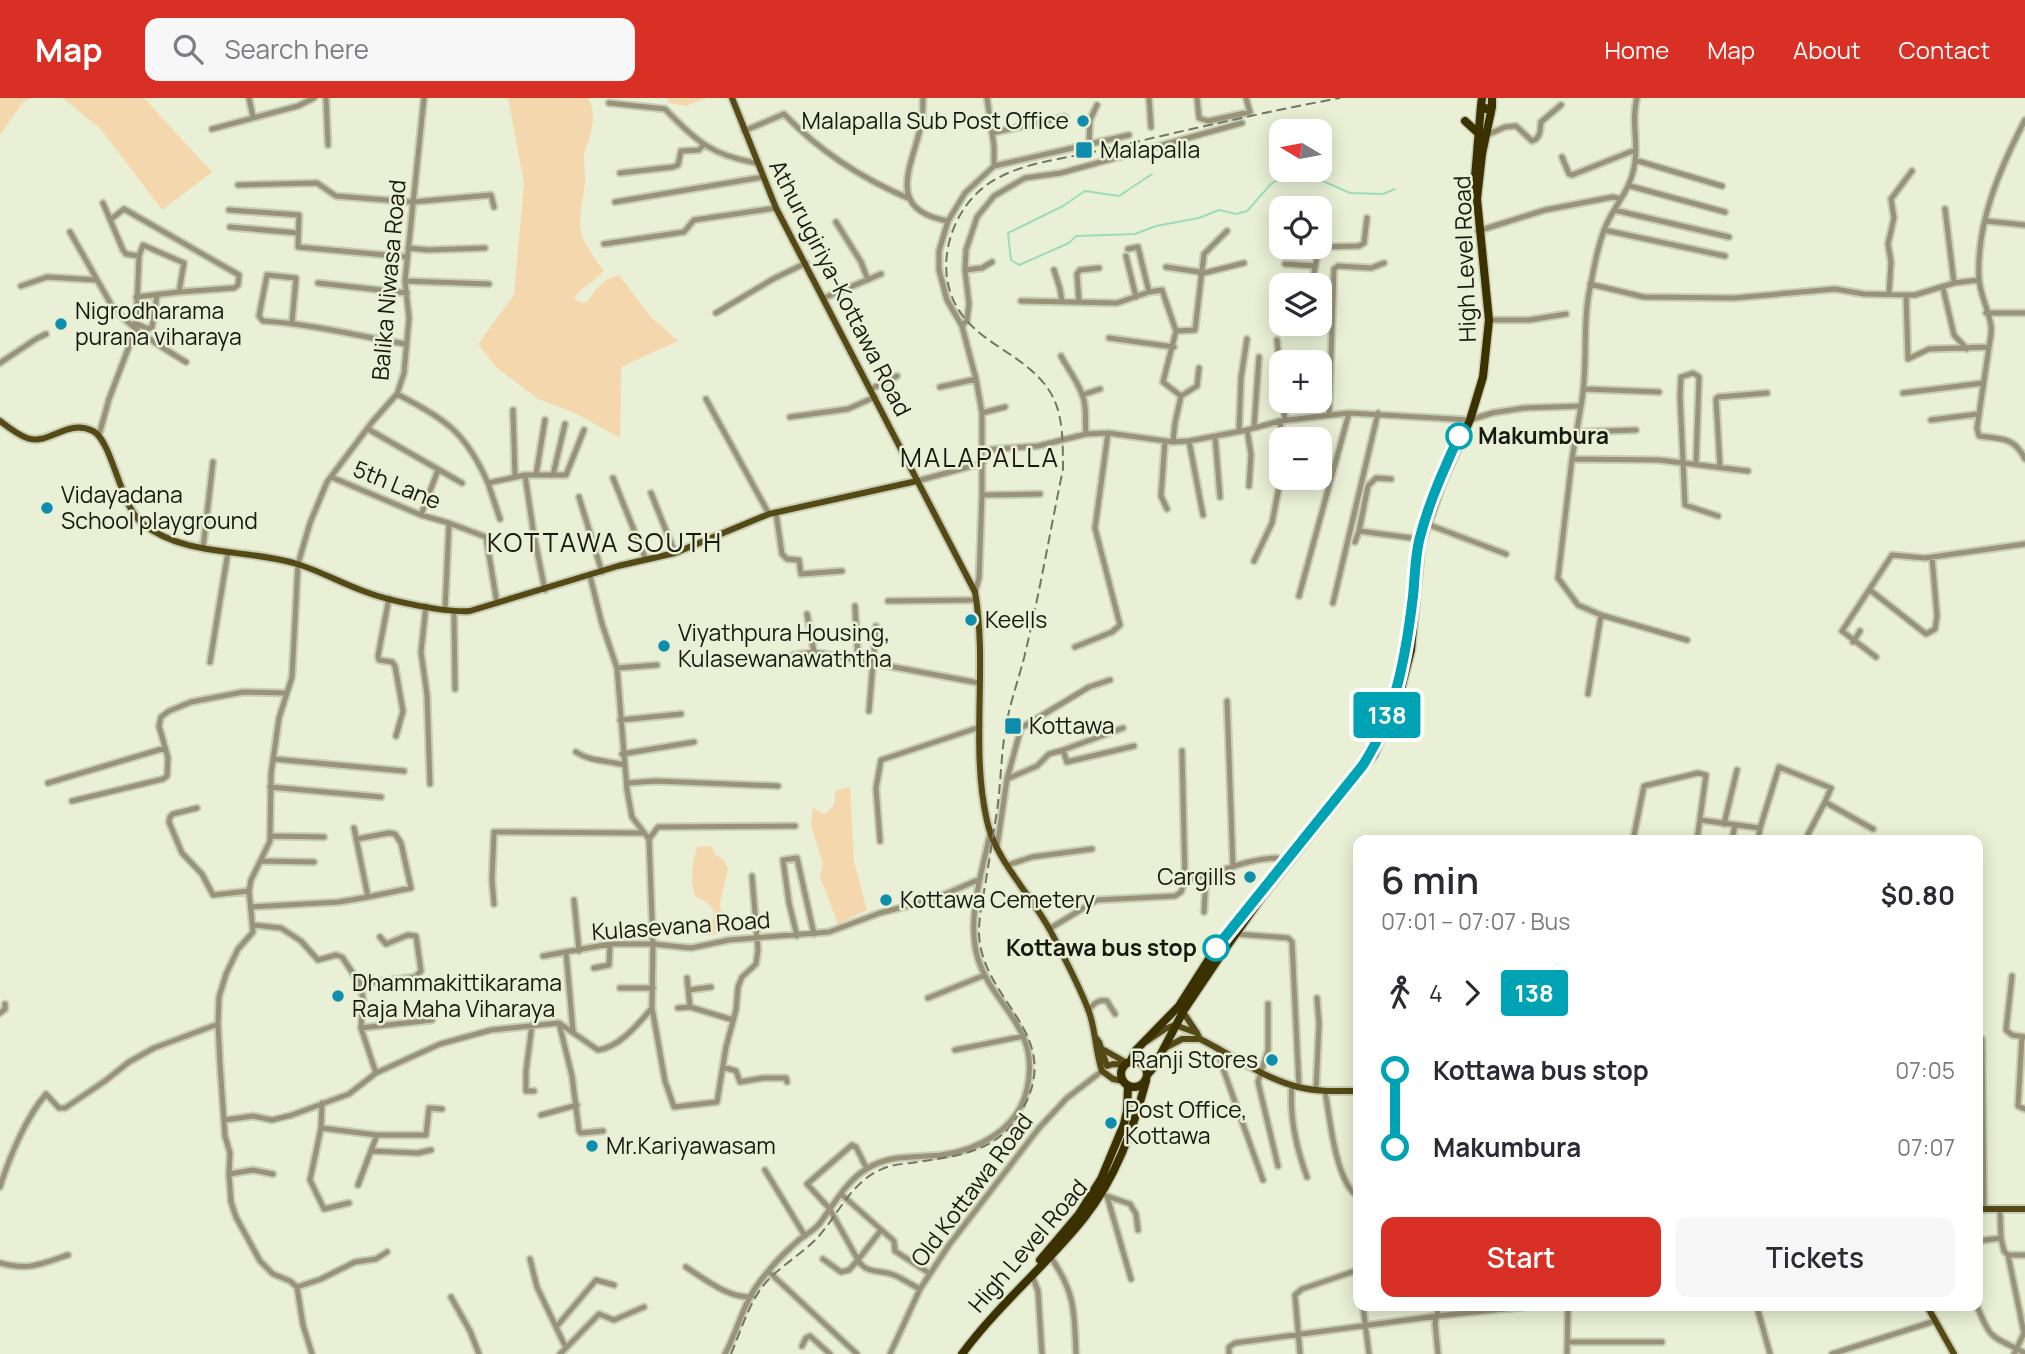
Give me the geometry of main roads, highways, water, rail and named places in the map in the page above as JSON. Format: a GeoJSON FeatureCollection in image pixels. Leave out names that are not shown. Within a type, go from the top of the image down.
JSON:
{"type":"FeatureCollection","features":[{"type":"Feature","properties":{"kind":"highway"},"geometry":{"type":"LineString","coordinates":[[1482,101],[1486,109],[1493,101]]}},
{"type":"Feature","properties":{"kind":"highway","name":"High Level Road"},"geometry":{"type":"LineString","coordinates":[[959,1354],[1104,1195],[1130,1132],[1147,1077],[1175,1025],[1264,894],[1374,755],[1400,693],[1409,649],[1421,544],[1483,377],[1489,320],[1474,179],[1481,134],[1482,101]]}},
{"type":"Feature","properties":{"kind":"highway","name":"High Level Road"},"geometry":{"type":"LineString","coordinates":[[1481,134],[1493,101]]}},
{"type":"Feature","properties":{"kind":"highway"},"geometry":{"type":"LineString","coordinates":[[1465,121],[1481,134]]}},
{"type":"Feature","properties":{"kind":"highway","name":"High Level Road"},"geometry":{"type":"LineString","coordinates":[[1127,1064],[1136,1050],[1179,1006],[1229,931],[1375,747],[1397,692],[1409,649],[1419,539],[1438,481],[1468,419],[1480,376],[1485,341],[1479,231]]}},
{"type":"Feature","properties":{"kind":"highway"},"geometry":{"type":"LineString","coordinates":[[1142,1063],[1147,1077],[1136,1087],[1126,1083],[1121,1073],[1127,1064],[1142,1063]]}},
{"type":"Feature","properties":{"kind":"highway","name":"High Level Road"},"geometry":{"type":"LineString","coordinates":[[959,1354],[994,1309],[1035,1266],[1091,1197],[1112,1157],[1124,1124],[1127,1111],[1126,1083]]}},
{"type":"Feature","properties":{"kind":"main road","name":"Athurugiriya-Kottawa Road"},"geometry":{"type":"LineString","coordinates":[[732,98],[776,208],[975,592],[983,792],[990,833],[1049,929],[1088,1010],[1105,1068]]}},
{"type":"Feature","properties":{"kind":"main road"},"geometry":{"type":"LineString","coordinates":[[0,421],[27,438],[43,438],[72,426],[92,430],[99,435],[130,509],[142,524],[175,542],[298,564],[369,594],[454,612],[470,611],[675,553],[772,514],[916,481]]}},
{"type":"Feature","properties":{"kind":"main road"},"geometry":{"type":"LineString","coordinates":[[1183,1012],[1199,1036]]}},
{"type":"Feature","properties":{"kind":"main road"},"geometry":{"type":"LineString","coordinates":[[1145,1041],[1175,1025],[1261,1072],[1295,1086],[1325,1091],[1353,1091]]}},
{"type":"Feature","properties":{"kind":"main road"},"geometry":{"type":"LineString","coordinates":[[1162,1049],[1182,1039],[1199,1036]]}},
{"type":"Feature","properties":{"kind":"main road","name":"Athurugiriya-Kottawa Road"},"geometry":{"type":"LineString","coordinates":[[1096,1038],[1102,1049],[1105,1068]]}},
{"type":"Feature","properties":{"kind":"main road"},"geometry":{"type":"LineString","coordinates":[[1102,1049],[1127,1064]]}},
{"type":"Feature","properties":{"kind":"main road"},"geometry":{"type":"LineString","coordinates":[[1126,1083],[1113,1079],[1105,1068],[1113,1064],[1127,1064]]}},
{"type":"Feature","properties":{"kind":"main road"},"geometry":{"type":"LineString","coordinates":[[1983,1209],[2025,1209]]}},
{"type":"Feature","properties":{"kind":"main road"},"geometry":{"type":"LineString","coordinates":[[1930,1311],[1954,1354]]}},
{"type":"Feature","properties":{"kind":"waterway"},"geometry":{"type":"LineString","coordinates":[[1152,174],[1119,196],[1085,191],[1063,206],[1008,233],[1011,260],[1019,265],[1069,243],[1076,236],[1135,234],[1156,226],[1199,218],[1219,210],[1236,214],[1247,211],[1271,184],[1284,176],[1323,181],[1350,193],[1383,194],[1395,189]]}},
{"type":"Feature","properties":{"kind":"railway"},"geometry":{"type":"LineString","coordinates":[[731,1354],[747,1313],[766,1282],[819,1236],[861,1183],[887,1167],[959,1155],[988,1144],[1012,1125],[1022,1110],[1033,1083],[1034,1060],[1028,1038],[983,957],[979,926],[997,811],[1006,726],[1024,658],[1063,469],[1062,431],[1055,402],[1039,377],[973,327],[953,299],[947,280],[946,260],[956,222],[980,190],[996,179],[1020,169],[1340,98]]}},
{"type":"Feature","properties":{"kind":"place","name":"Malapalla Sub Post Office"},"geometry":{"type":"Point","coordinates":[1083,121]}},
{"type":"Feature","properties":{"kind":"place","name":"Malapalla"},"geometry":{"type":"Point","coordinates":[1084,150]}},
{"type":"Feature","properties":{"kind":"place","name":"Nigrodharama purana viharaya"},"geometry":{"type":"Point","coordinates":[61,324]}},
{"type":"Feature","properties":{"kind":"place","name":"Makumbura"},"geometry":{"type":"Point","coordinates":[1459,436]}},
{"type":"Feature","properties":{"kind":"place","name":"Vidayadana School playground"},"geometry":{"type":"Point","coordinates":[47,508]}},
{"type":"Feature","properties":{"kind":"place","name":"Keells"},"geometry":{"type":"Point","coordinates":[971,620]}},
{"type":"Feature","properties":{"kind":"place","name":"Viyathpura Housing, Kulasewanawaththa"},"geometry":{"type":"Point","coordinates":[664,646]}},
{"type":"Feature","properties":{"kind":"place","name":"Kottawa"},"geometry":{"type":"Point","coordinates":[1013,726]}},
{"type":"Feature","properties":{"kind":"place","name":"Cargills"},"geometry":{"type":"Point","coordinates":[1250,877]}},
{"type":"Feature","properties":{"kind":"place","name":"Kottawa Cemetery"},"geometry":{"type":"Point","coordinates":[886,900]}},
{"type":"Feature","properties":{"kind":"place","name":"Kottawa bus stop"},"geometry":{"type":"Point","coordinates":[1216,948]}},
{"type":"Feature","properties":{"kind":"place","name":"Dhammakittikarama Raja Maha Viharaya"},"geometry":{"type":"Point","coordinates":[338,996]}},
{"type":"Feature","properties":{"kind":"place","name":"Ranji Stores"},"geometry":{"type":"Point","coordinates":[1272,1060]}},
{"type":"Feature","properties":{"kind":"place","name":"Post Office, Kottawa"},"geometry":{"type":"Point","coordinates":[1111,1123]}},
{"type":"Feature","properties":{"kind":"place","name":"Mr.Kariyawasam"},"geometry":{"type":"Point","coordinates":[592,1146]}},
{"type":"Feature","properties":{"kind":"district","name":"MALAPALLA"},"geometry":{"type":"Point","coordinates":[980,458]}},
{"type":"Feature","properties":{"kind":"district","name":"KOTTAWA SOUTH"},"geometry":{"type":"Point","coordinates":[605,543]}}]}
